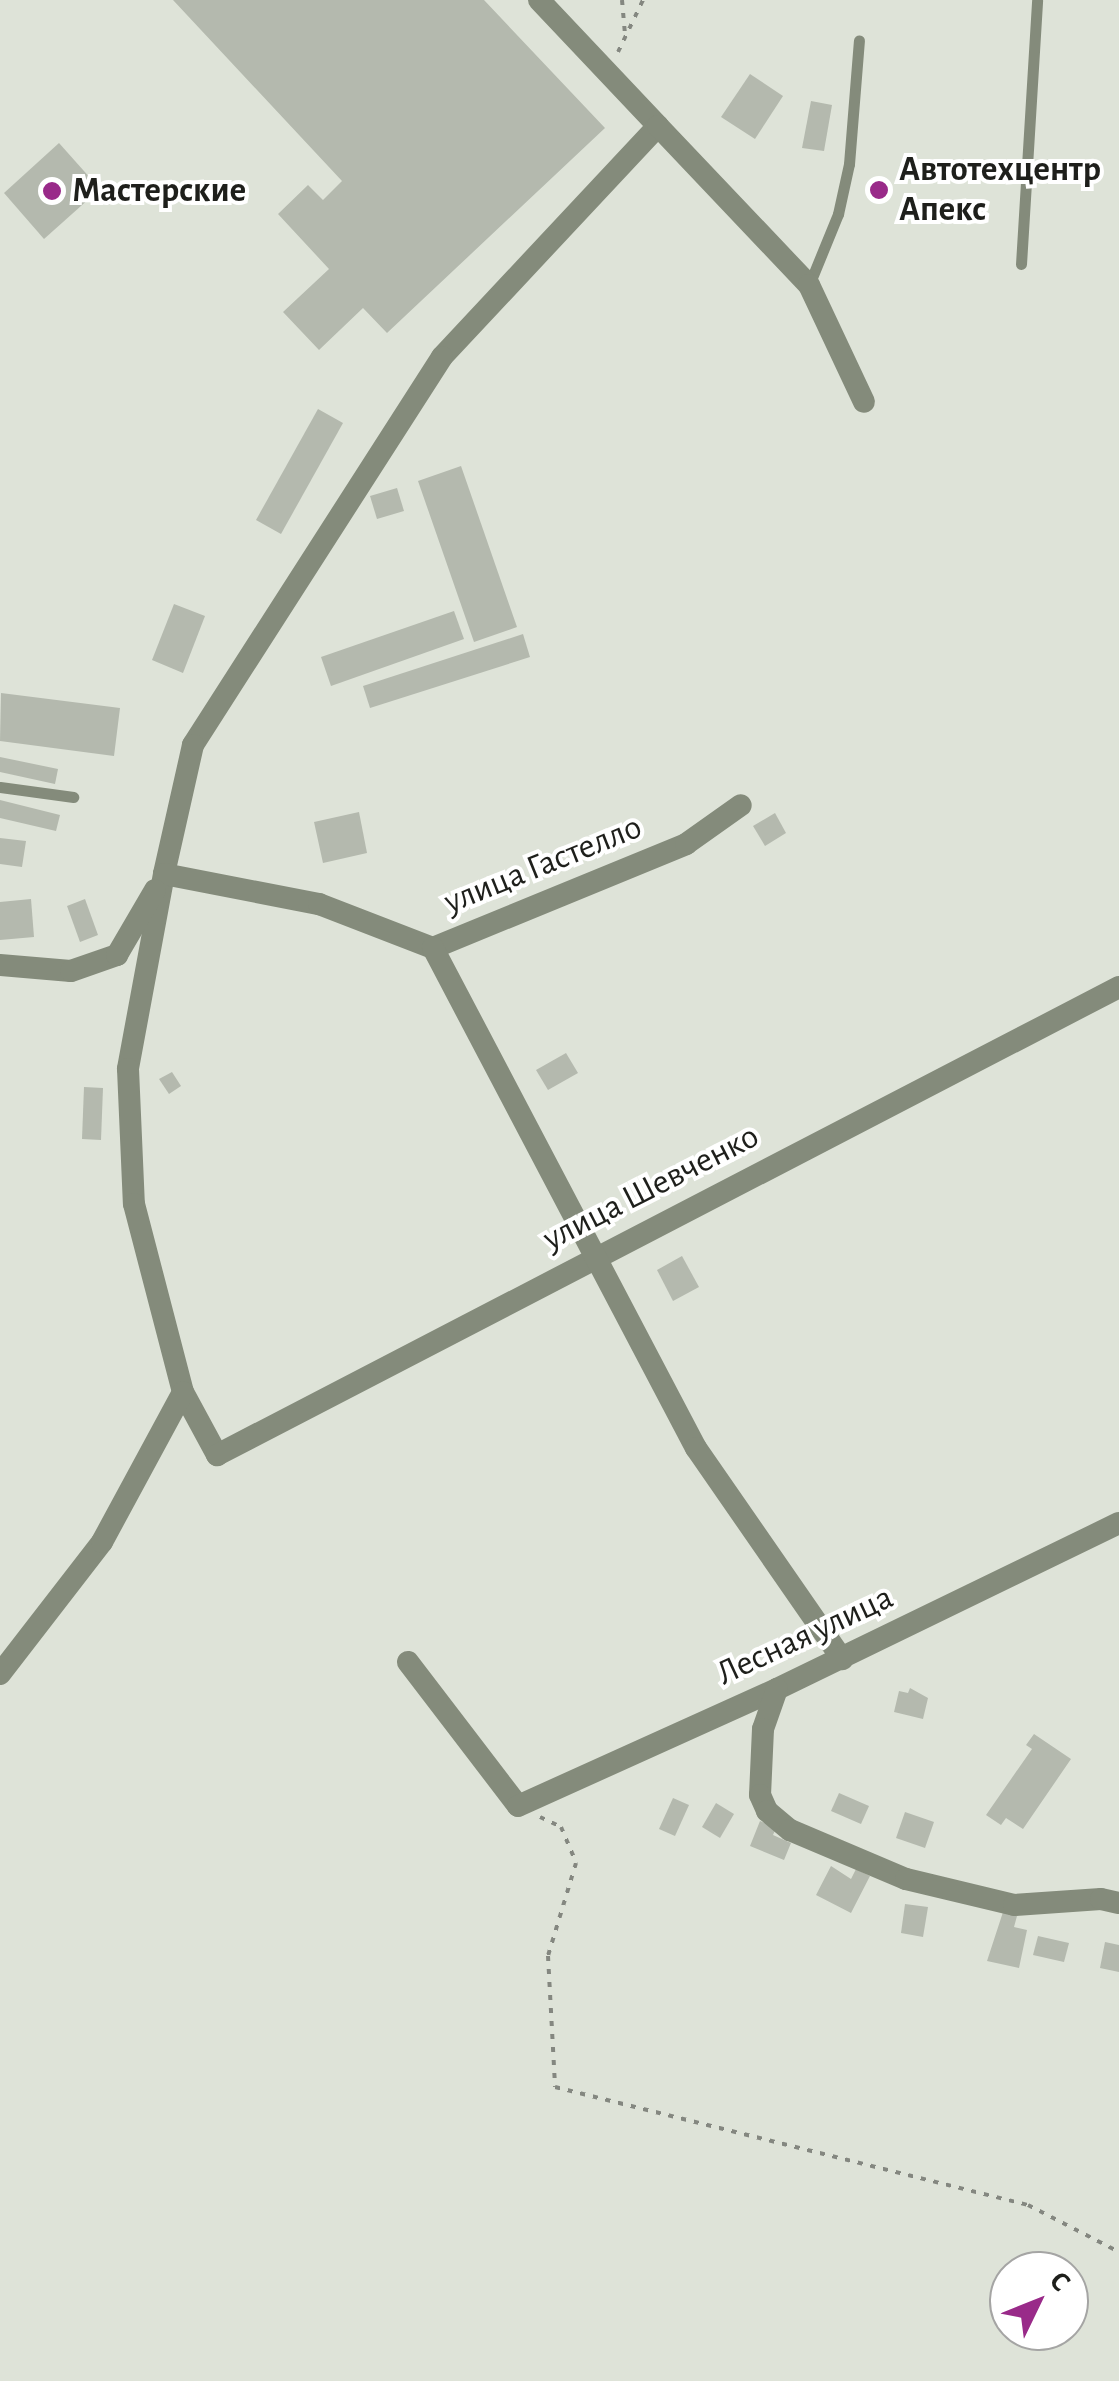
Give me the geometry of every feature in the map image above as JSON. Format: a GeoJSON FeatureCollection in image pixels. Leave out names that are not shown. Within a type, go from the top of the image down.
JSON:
{"type":"FeatureCollection","features":[{"type":"Feature","properties":{"kind":"street"},"geometry":{"type":"LineString","coordinates":[[540,0],[809,284],[864,402]]}},
{"type":"Feature","properties":{"kind":"street"},"geometry":{"type":"LineString","coordinates":[[0,1674],[102,1542],[184,1392],[134,1204],[128,1069],[164,874],[194,744],[442,356],[658,126]]}},
{"type":"Feature","properties":{"kind":"street","name":"улица Гастелло"},"geometry":{"type":"LineString","coordinates":[[164,874],[319,904],[432,948],[686,844],[741,805]]}},
{"type":"Feature","properties":{"kind":"street"},"geometry":{"type":"LineString","coordinates":[[0,965],[72,971],[117,955],[164,874]]}},
{"type":"Feature","properties":{"kind":"street"},"geometry":{"type":"LineString","coordinates":[[432,948],[696,1448],[842,1659]]}},
{"type":"Feature","properties":{"kind":"street","name":"улица Шевченко"},"geometry":{"type":"LineString","coordinates":[[184,1392],[217,1455],[1119,987]]}},
{"type":"Feature","properties":{"kind":"street"},"geometry":{"type":"LineString","coordinates":[[1112,1527],[1119,1550]]}},
{"type":"Feature","properties":{"kind":"street","name":"Лесная улица"},"geometry":{"type":"LineString","coordinates":[[518,1806],[777,1690],[1112,1527]]}},
{"type":"Feature","properties":{"kind":"street"},"geometry":{"type":"LineString","coordinates":[[408,1662],[518,1806]]}},
{"type":"Feature","properties":{"kind":"street"},"geometry":{"type":"LineString","coordinates":[[777,1690],[762,1729],[760,1795],[767,1811],[790,1830],[906,1879],[1014,1905],[1102,1899],[1119,1903]]}},
{"type":"Feature","properties":{"kind":"lane"},"geometry":{"type":"LineString","coordinates":[[1021,264],[1037,0]]}},
{"type":"Feature","properties":{"kind":"lane"},"geometry":{"type":"LineString","coordinates":[[809,284],[838,214],[849,164],[858,40]]}},
{"type":"Feature","properties":{"kind":"lane"},"geometry":{"type":"LineString","coordinates":[[0,788],[73,797]]}},
{"type":"Feature","properties":{"kind":"path"},"geometry":{"type":"LineString","coordinates":[[622,0],[625,32]]}},
{"type":"Feature","properties":{"kind":"path"},"geometry":{"type":"LineString","coordinates":[[610,75],[625,32],[644,0]]}},
{"type":"Feature","properties":{"kind":"path"},"geometry":{"type":"LineString","coordinates":[[518,1806],[561,1827],[576,1862],[548,1956],[555,2087],[1028,2205],[1119,2252]]}},
{"type":"Feature","properties":{"kind":"building"},"geometry":{"type":"Polygon","coordinates":[[[173,0],[484,0],[605,128],[387,333],[363,308],[319,350],[283,312],[329,269],[278,214],[308,185],[323,200],[342,181],[173,0]]]}},
{"type":"Feature","properties":{"kind":"building"},"geometry":{"type":"Polygon","coordinates":[[[750,74],[783,96],[755,139],[721,117],[750,74]]]}},
{"type":"Feature","properties":{"kind":"building"},"geometry":{"type":"Polygon","coordinates":[[[811,101],[832,105],[824,151],[802,148],[811,101]]]}},
{"type":"Feature","properties":{"kind":"building","name":"Мастерские"},"geometry":{"type":"Polygon","coordinates":[[[59,143],[100,189],[44,239],[4,193],[59,143]]]}},
{"type":"Feature","properties":{"kind":"building"},"geometry":{"type":"Polygon","coordinates":[[[318,409],[343,423],[281,534],[256,520],[318,409]]]}},
{"type":"Feature","properties":{"kind":"building"},"geometry":{"type":"Polygon","coordinates":[[[461,466],[517,627],[474,642],[418,481],[461,466]]]}},
{"type":"Feature","properties":{"kind":"building"},"geometry":{"type":"Polygon","coordinates":[[[397,488],[404,511],[377,519],[370,496],[397,488]]]}},
{"type":"Feature","properties":{"kind":"building"},"geometry":{"type":"Polygon","coordinates":[[[174,604],[205,616],[183,673],[152,660],[174,604]]]}},
{"type":"Feature","properties":{"kind":"building"},"geometry":{"type":"Polygon","coordinates":[[[454,611],[464,639],[331,686],[321,657],[454,611]]]}},
{"type":"Feature","properties":{"kind":"building"},"geometry":{"type":"Polygon","coordinates":[[[523,634],[530,657],[370,708],[363,686],[523,634]]]}},
{"type":"Feature","properties":{"kind":"building"},"geometry":{"type":"Polygon","coordinates":[[[1,693],[120,708],[114,756],[0,741],[1,693]]]}},
{"type":"Feature","properties":{"kind":"building"},"geometry":{"type":"Polygon","coordinates":[[[0,757],[58,769],[55,784],[0,772],[0,757]]]}},
{"type":"Feature","properties":{"kind":"building"},"geometry":{"type":"Polygon","coordinates":[[[0,800],[60,815],[56,831],[0,818],[0,800]]]}},
{"type":"Feature","properties":{"kind":"building"},"geometry":{"type":"Polygon","coordinates":[[[359,812],[367,853],[323,863],[314,822],[359,812]]]}},
{"type":"Feature","properties":{"kind":"building"},"geometry":{"type":"Polygon","coordinates":[[[775,813],[786,833],[765,846],[753,826],[775,813]]]}},
{"type":"Feature","properties":{"kind":"building"},"geometry":{"type":"Polygon","coordinates":[[[0,838],[26,841],[22,867],[0,864],[0,838]]]}},
{"type":"Feature","properties":{"kind":"building"},"geometry":{"type":"Polygon","coordinates":[[[31,899],[34,937],[0,940],[0,902],[31,899]]]}},
{"type":"Feature","properties":{"kind":"building"},"geometry":{"type":"Polygon","coordinates":[[[85,899],[98,935],[80,942],[67,906],[85,899]]]}},
{"type":"Feature","properties":{"kind":"building"},"geometry":{"type":"Polygon","coordinates":[[[566,1053],[578,1073],[548,1090],[536,1070],[566,1053]]]}},
{"type":"Feature","properties":{"kind":"building"},"geometry":{"type":"Polygon","coordinates":[[[172,1072],[181,1086],[169,1094],[159,1079],[172,1072]]]}},
{"type":"Feature","properties":{"kind":"building"},"geometry":{"type":"Polygon","coordinates":[[[84,1087],[103,1088],[101,1140],[82,1139],[84,1087]]]}},
{"type":"Feature","properties":{"kind":"building"},"geometry":{"type":"Polygon","coordinates":[[[682,1256],[699,1287],[673,1301],[657,1270],[682,1256]]]}},
{"type":"Feature","properties":{"kind":"building"},"geometry":{"type":"Polygon","coordinates":[[[910,1688],[928,1698],[923,1719],[894,1712],[899,1691],[908,1693],[910,1688]]]}},
{"type":"Feature","properties":{"kind":"building"},"geometry":{"type":"Polygon","coordinates":[[[1034,1734],[1071,1759],[1023,1829],[1006,1818],[1001,1825],[986,1815],[1032,1749],[1026,1745],[1034,1734]]]}},
{"type":"Feature","properties":{"kind":"building"},"geometry":{"type":"Polygon","coordinates":[[[839,1793],[869,1806],[861,1824],[831,1811],[839,1793]]]}},
{"type":"Feature","properties":{"kind":"building"},"geometry":{"type":"Polygon","coordinates":[[[673,1798],[689,1805],[675,1836],[659,1829],[673,1798]]]}},
{"type":"Feature","properties":{"kind":"building"},"geometry":{"type":"Polygon","coordinates":[[[716,1803],[734,1814],[720,1838],[702,1827],[716,1803]]]}},
{"type":"Feature","properties":{"kind":"building"},"geometry":{"type":"Polygon","coordinates":[[[905,1812],[934,1822],[925,1848],[896,1838],[905,1812]]]}},
{"type":"Feature","properties":{"kind":"building"},"geometry":{"type":"Polygon","coordinates":[[[760,1821],[776,1828],[773,1835],[791,1843],[784,1860],[750,1846],[760,1821]]]}},
{"type":"Feature","properties":{"kind":"building"},"geometry":{"type":"Polygon","coordinates":[[[831,1866],[851,1879],[856,1869],[870,1876],[851,1913],[816,1895],[831,1866]]]}},
{"type":"Feature","properties":{"kind":"building"},"geometry":{"type":"Polygon","coordinates":[[[905,1904],[928,1907],[923,1937],[901,1933],[905,1904]]]}},
{"type":"Feature","properties":{"kind":"building"},"geometry":{"type":"Polygon","coordinates":[[[1003,1912],[1017,1916],[1014,1927],[1027,1930],[1019,1968],[987,1961],[1003,1912]]]}},
{"type":"Feature","properties":{"kind":"building"},"geometry":{"type":"Polygon","coordinates":[[[1038,1936],[1069,1943],[1064,1962],[1033,1955],[1038,1936]]]}},
{"type":"Feature","properties":{"kind":"building"},"geometry":{"type":"Polygon","coordinates":[[[1105,1942],[1119,1945],[1119,1972],[1100,1968],[1105,1942]]]}},
{"type":"Feature","properties":{"kind":"place","name":"Автотехцентр Апекс"},"geometry":{"type":"Point","coordinates":[879,190]}},
{"type":"Feature","properties":{"kind":"place","name":"Мастерские"},"geometry":{"type":"Point","coordinates":[52,191]}}]}
